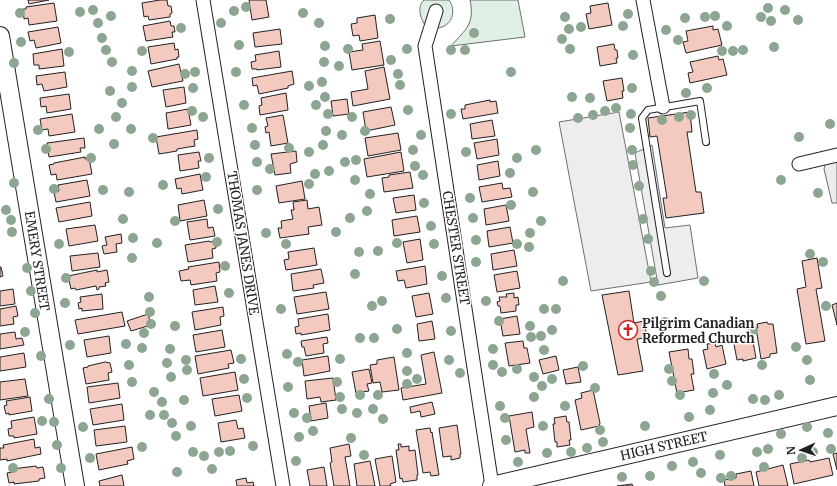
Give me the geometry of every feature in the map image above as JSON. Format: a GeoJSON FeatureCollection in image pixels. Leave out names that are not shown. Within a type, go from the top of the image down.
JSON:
{"type":"FeatureCollection","features":[{"type":"Feature","properties":{"kind":"street","name":"THOMAS JANES DRIVE"},"geometry":{"type":"LineString","coordinates":[[203,0],[284,486]]}},
{"type":"Feature","properties":{"kind":"street"},"geometry":{"type":"LineString","coordinates":[[643,0],[663,107]]}},
{"type":"Feature","properties":{"kind":"street","name":"CHESTER STREET"},"geometry":{"type":"LineString","coordinates":[[436,12],[425,46],[492,486]]}},
{"type":"Feature","properties":{"kind":"street","name":"EMERY STREET"},"geometry":{"type":"LineString","coordinates":[[0,36],[75,486]]}},
{"type":"Feature","properties":{"kind":"street"},"geometry":{"type":"LineString","coordinates":[[799,164],[837,155]]}},
{"type":"Feature","properties":{"kind":"street","name":"HIGH STREET"},"geometry":{"type":"LineString","coordinates":[[492,486],[837,406]]}},
{"type":"Feature","properties":{"kind":"lane"},"geometry":{"type":"LineString","coordinates":[[667,273],[642,118],[648,110],[700,101],[706,142]]}},
{"type":"Feature","properties":{"kind":"green space"},"geometry":{"type":"Polygon","coordinates":[[[424,0],[449,0],[453,13],[452,18],[446,25],[442,27],[427,28],[420,14],[420,7],[424,0]]]}},
{"type":"Feature","properties":{"kind":"green space"},"geometry":{"type":"Polygon","coordinates":[[[470,0],[518,0],[525,37],[451,46],[468,26],[471,15],[470,0]]]}},
{"type":"Feature","properties":{"kind":"shaded area"},"geometry":{"type":"Polygon","coordinates":[[[619,112],[651,282],[591,291],[559,122],[619,112]]]}},
{"type":"Feature","properties":{"kind":"shaded area"},"geometry":{"type":"Polygon","coordinates":[[[652,145],[665,228],[690,225],[698,278],[658,285],[635,153],[652,145]]]}},
{"type":"Feature","properties":{"kind":"shaded area"},"geometry":{"type":"Polygon","coordinates":[[[837,151],[837,203],[832,203],[824,169],[828,153],[837,151]]]}},
{"type":"Feature","properties":{"kind":"building"},"geometry":{"type":"Polygon","coordinates":[[[28,0],[49,0],[29,4],[28,0]]]}},
{"type":"Feature","properties":{"kind":"building"},"geometry":{"type":"Polygon","coordinates":[[[167,0],[168,6],[171,6],[172,13],[170,14],[170,17],[149,20],[148,16],[144,17],[142,3],[167,0]]]}},
{"type":"Feature","properties":{"kind":"building"},"geometry":{"type":"Polygon","coordinates":[[[249,0],[266,0],[269,17],[252,20],[249,0]]]}},
{"type":"Feature","properties":{"kind":"building"},"geometry":{"type":"Polygon","coordinates":[[[54,3],[57,21],[29,25],[28,18],[24,19],[23,9],[26,9],[26,7],[54,3]]]}},
{"type":"Feature","properties":{"kind":"building"},"geometry":{"type":"Polygon","coordinates":[[[608,3],[612,25],[589,29],[586,14],[591,13],[590,6],[608,3]]]}},
{"type":"Feature","properties":{"kind":"building"},"geometry":{"type":"Polygon","coordinates":[[[375,15],[378,38],[360,41],[359,35],[353,36],[351,24],[357,23],[357,18],[375,15]]]}},
{"type":"Feature","properties":{"kind":"building"},"geometry":{"type":"Polygon","coordinates":[[[170,21],[171,26],[174,26],[175,32],[172,32],[173,37],[146,41],[143,26],[170,21]]]}},
{"type":"Feature","properties":{"kind":"building"},"geometry":{"type":"Polygon","coordinates":[[[713,26],[713,30],[718,29],[722,45],[686,53],[683,42],[688,41],[686,31],[713,26]]]}},
{"type":"Feature","properties":{"kind":"building"},"geometry":{"type":"Polygon","coordinates":[[[58,27],[61,43],[36,48],[34,40],[30,41],[28,32],[58,27]]]}},
{"type":"Feature","properties":{"kind":"building"},"geometry":{"type":"Polygon","coordinates":[[[280,29],[282,44],[255,47],[253,33],[280,29]]]}},
{"type":"Feature","properties":{"kind":"building"},"geometry":{"type":"Polygon","coordinates":[[[380,41],[384,65],[352,70],[349,52],[363,50],[362,44],[380,41]]]}},
{"type":"Feature","properties":{"kind":"building"},"geometry":{"type":"Polygon","coordinates":[[[174,43],[175,50],[178,49],[179,57],[177,57],[177,59],[151,64],[148,47],[174,43]]]}},
{"type":"Feature","properties":{"kind":"building"},"geometry":{"type":"Polygon","coordinates":[[[614,44],[615,50],[617,50],[617,63],[600,66],[597,47],[614,44]]]}},
{"type":"Feature","properties":{"kind":"building"},"geometry":{"type":"Polygon","coordinates":[[[62,49],[64,66],[39,69],[39,65],[34,65],[33,54],[62,49]]]}},
{"type":"Feature","properties":{"kind":"building"},"geometry":{"type":"Polygon","coordinates":[[[279,51],[281,67],[257,70],[252,69],[251,62],[256,61],[255,55],[279,51]]]}},
{"type":"Feature","properties":{"kind":"building"},"geometry":{"type":"Polygon","coordinates":[[[718,56],[719,60],[723,59],[727,75],[690,83],[688,73],[693,72],[690,62],[718,56]]]}},
{"type":"Feature","properties":{"kind":"building"},"geometry":{"type":"Polygon","coordinates":[[[179,64],[183,81],[152,87],[148,71],[179,64]]]}},
{"type":"Feature","properties":{"kind":"building"},"geometry":{"type":"Polygon","coordinates":[[[384,67],[390,99],[353,106],[351,92],[368,89],[365,71],[384,67]]]}},
{"type":"Feature","properties":{"kind":"building"},"geometry":{"type":"Polygon","coordinates":[[[292,71],[294,84],[288,86],[288,88],[259,94],[257,85],[253,86],[252,78],[292,71]]]}},
{"type":"Feature","properties":{"kind":"building"},"geometry":{"type":"Polygon","coordinates":[[[65,72],[67,87],[44,91],[42,84],[37,85],[36,76],[65,72]]]}},
{"type":"Feature","properties":{"kind":"building"},"geometry":{"type":"Polygon","coordinates":[[[622,78],[624,91],[622,91],[623,98],[607,101],[603,81],[622,78]]]}},
{"type":"Feature","properties":{"kind":"building"},"geometry":{"type":"Polygon","coordinates":[[[184,87],[186,103],[166,107],[163,90],[184,87]]]}},
{"type":"Feature","properties":{"kind":"building"},"geometry":{"type":"Polygon","coordinates":[[[286,93],[288,110],[260,115],[259,106],[262,105],[261,98],[286,93]]]}},
{"type":"Feature","properties":{"kind":"building"},"geometry":{"type":"Polygon","coordinates":[[[69,94],[71,109],[47,113],[46,106],[41,107],[40,98],[69,94]]]}},
{"type":"Feature","properties":{"kind":"building"},"geometry":{"type":"Polygon","coordinates":[[[347,99],[349,114],[333,116],[331,101],[347,99]]]}},
{"type":"Feature","properties":{"kind":"building"},"geometry":{"type":"Polygon","coordinates":[[[490,100],[490,102],[496,101],[498,113],[463,119],[461,109],[465,109],[465,105],[490,100]]]}},
{"type":"Feature","properties":{"kind":"building"},"geometry":{"type":"Polygon","coordinates":[[[391,107],[395,125],[366,131],[363,112],[391,107]]]}},
{"type":"Feature","properties":{"kind":"building"},"geometry":{"type":"Polygon","coordinates":[[[188,109],[191,125],[168,129],[166,113],[188,109]]]}},
{"type":"Feature","properties":{"kind":"building"},"geometry":{"type":"Polygon","coordinates":[[[690,112],[692,132],[687,132],[696,192],[701,192],[704,213],[666,218],[663,198],[667,198],[657,136],[650,137],[648,118],[690,112]]]}},
{"type":"Feature","properties":{"kind":"building"},"geometry":{"type":"Polygon","coordinates":[[[72,114],[75,132],[49,136],[48,129],[42,130],[40,119],[72,114]]]}},
{"type":"Feature","properties":{"kind":"building"},"geometry":{"type":"Polygon","coordinates":[[[283,115],[288,143],[271,146],[269,132],[266,133],[265,127],[268,126],[266,118],[283,115]]]}},
{"type":"Feature","properties":{"kind":"building"},"geometry":{"type":"Polygon","coordinates":[[[492,120],[495,136],[472,139],[470,124],[492,120]]]}},
{"type":"Feature","properties":{"kind":"building"},"geometry":{"type":"Polygon","coordinates":[[[197,130],[198,139],[194,140],[195,146],[159,154],[156,137],[197,130]]]}},
{"type":"Feature","properties":{"kind":"building"},"geometry":{"type":"Polygon","coordinates":[[[398,133],[401,150],[368,156],[365,138],[398,133]]]}},
{"type":"Feature","properties":{"kind":"building"},"geometry":{"type":"Polygon","coordinates":[[[84,138],[85,148],[80,148],[81,152],[49,157],[47,143],[84,138]]]}},
{"type":"Feature","properties":{"kind":"building"},"geometry":{"type":"Polygon","coordinates":[[[497,139],[499,155],[477,159],[474,143],[497,139]]]}},
{"type":"Feature","properties":{"kind":"building"},"geometry":{"type":"Polygon","coordinates":[[[296,151],[297,162],[290,164],[291,173],[275,175],[271,154],[296,151]]]}},
{"type":"Feature","properties":{"kind":"building"},"geometry":{"type":"Polygon","coordinates":[[[199,152],[201,161],[198,161],[199,168],[180,171],[178,155],[199,152]]]}},
{"type":"Feature","properties":{"kind":"building"},"geometry":{"type":"Polygon","coordinates":[[[401,152],[404,171],[367,177],[364,159],[401,152]]]}},
{"type":"Feature","properties":{"kind":"building"},"geometry":{"type":"Polygon","coordinates":[[[85,157],[85,159],[89,158],[92,174],[57,180],[56,174],[51,175],[49,165],[85,157]]]}},
{"type":"Feature","properties":{"kind":"building"},"geometry":{"type":"Polygon","coordinates":[[[498,161],[500,176],[479,180],[477,165],[498,161]]]}},
{"type":"Feature","properties":{"kind":"building"},"geometry":{"type":"Polygon","coordinates":[[[410,172],[413,188],[384,192],[382,178],[389,177],[389,175],[410,172]]]}},
{"type":"Feature","properties":{"kind":"building"},"geometry":{"type":"Polygon","coordinates":[[[200,174],[203,190],[182,194],[181,188],[177,189],[175,179],[200,174]]]}},
{"type":"Feature","properties":{"kind":"building"},"geometry":{"type":"Polygon","coordinates":[[[87,180],[90,196],[56,202],[54,192],[59,191],[58,185],[87,180]]]}},
{"type":"Feature","properties":{"kind":"building"},"geometry":{"type":"Polygon","coordinates":[[[302,181],[305,199],[279,203],[276,186],[302,181]]]}},
{"type":"Feature","properties":{"kind":"building"},"geometry":{"type":"Polygon","coordinates":[[[502,183],[503,189],[510,188],[512,197],[482,202],[479,187],[502,183]]]}},
{"type":"Feature","properties":{"kind":"building"},"geometry":{"type":"Polygon","coordinates":[[[414,195],[416,210],[396,213],[393,198],[414,195]]]}},
{"type":"Feature","properties":{"kind":"building"},"geometry":{"type":"Polygon","coordinates":[[[204,200],[207,216],[180,221],[178,205],[204,200]]]}},
{"type":"Feature","properties":{"kind":"building"},"geometry":{"type":"Polygon","coordinates":[[[307,200],[308,209],[319,207],[322,225],[308,227],[309,234],[280,238],[278,228],[282,228],[281,221],[293,219],[291,210],[294,210],[293,202],[307,200]]]}},
{"type":"Feature","properties":{"kind":"building"},"geometry":{"type":"Polygon","coordinates":[[[90,202],[92,216],[59,222],[56,208],[90,202]]]}},
{"type":"Feature","properties":{"kind":"building"},"geometry":{"type":"Polygon","coordinates":[[[506,205],[509,221],[486,225],[484,209],[506,205]]]}},
{"type":"Feature","properties":{"kind":"building"},"geometry":{"type":"Polygon","coordinates":[[[417,216],[420,232],[394,236],[392,220],[417,216]]]}},
{"type":"Feature","properties":{"kind":"building"},"geometry":{"type":"Polygon","coordinates":[[[207,219],[208,228],[213,227],[215,236],[190,240],[187,222],[207,219]]]}},
{"type":"Feature","properties":{"kind":"building"},"geometry":{"type":"Polygon","coordinates":[[[95,225],[98,241],[69,246],[66,229],[95,225]]]}},
{"type":"Feature","properties":{"kind":"building"},"geometry":{"type":"Polygon","coordinates":[[[510,227],[513,243],[489,247],[487,231],[510,227]]]}},
{"type":"Feature","properties":{"kind":"building"},"geometry":{"type":"Polygon","coordinates":[[[121,234],[122,243],[116,244],[117,252],[104,254],[102,246],[107,245],[105,237],[121,234]]]}},
{"type":"Feature","properties":{"kind":"building"},"geometry":{"type":"Polygon","coordinates":[[[420,239],[423,260],[407,263],[403,242],[420,239]]]}},
{"type":"Feature","properties":{"kind":"building"},"geometry":{"type":"Polygon","coordinates":[[[215,241],[216,248],[212,249],[213,258],[188,262],[185,245],[215,241]]]}},
{"type":"Feature","properties":{"kind":"building"},"geometry":{"type":"Polygon","coordinates":[[[314,248],[317,265],[286,270],[284,260],[289,259],[288,252],[314,248]]]}},
{"type":"Feature","properties":{"kind":"building"},"geometry":{"type":"Polygon","coordinates":[[[514,250],[517,266],[493,270],[491,254],[514,250]]]}},
{"type":"Feature","properties":{"kind":"building"},"geometry":{"type":"Polygon","coordinates":[[[98,253],[100,267],[72,271],[70,256],[98,253]]]}},
{"type":"Feature","properties":{"kind":"building"},"geometry":{"type":"Polygon","coordinates":[[[817,258],[822,288],[816,289],[825,341],[806,344],[797,289],[806,287],[802,261],[817,258]]]}},
{"type":"Feature","properties":{"kind":"building"},"geometry":{"type":"Polygon","coordinates":[[[219,262],[220,272],[216,273],[217,281],[191,285],[190,280],[181,281],[179,271],[189,269],[188,267],[219,262]]]}},
{"type":"Feature","properties":{"kind":"building"},"geometry":{"type":"Polygon","coordinates":[[[425,266],[427,284],[406,288],[404,280],[398,281],[396,271],[425,266]]]}},
{"type":"Feature","properties":{"kind":"building"},"geometry":{"type":"Polygon","coordinates":[[[0,267],[3,276],[0,277],[0,267]]]}},
{"type":"Feature","properties":{"kind":"building"},"geometry":{"type":"Polygon","coordinates":[[[321,269],[324,283],[313,285],[314,288],[293,291],[291,274],[321,269]]]}},
{"type":"Feature","properties":{"kind":"building"},"geometry":{"type":"Polygon","coordinates":[[[97,270],[97,272],[107,270],[109,282],[105,283],[106,286],[99,287],[97,290],[96,286],[76,290],[75,288],[71,289],[68,276],[97,270]]]}},
{"type":"Feature","properties":{"kind":"building"},"geometry":{"type":"Polygon","coordinates":[[[517,271],[520,288],[497,292],[494,275],[517,271]]]}},
{"type":"Feature","properties":{"kind":"building"},"geometry":{"type":"Polygon","coordinates":[[[215,286],[218,302],[195,305],[193,290],[215,286]]]}},
{"type":"Feature","properties":{"kind":"building"},"geometry":{"type":"Polygon","coordinates":[[[13,289],[15,304],[0,306],[0,291],[13,289]]]}},
{"type":"Feature","properties":{"kind":"building","name":"Pilgrim Canadian Reformed Church"},"geometry":{"type":"Polygon","coordinates":[[[629,291],[634,323],[644,321],[647,338],[637,339],[643,371],[618,375],[602,295],[629,291]]]}},
{"type":"Feature","properties":{"kind":"building"},"geometry":{"type":"Polygon","coordinates":[[[326,292],[329,309],[297,314],[294,297],[326,292]]]}},
{"type":"Feature","properties":{"kind":"building"},"geometry":{"type":"Polygon","coordinates":[[[429,293],[433,314],[416,317],[412,296],[429,293]]]}},
{"type":"Feature","properties":{"kind":"building"},"geometry":{"type":"Polygon","coordinates":[[[514,293],[514,298],[518,297],[519,305],[516,305],[516,311],[501,313],[500,306],[498,306],[497,302],[500,301],[499,297],[507,297],[506,294],[514,293]]]}},
{"type":"Feature","properties":{"kind":"building"},"geometry":{"type":"Polygon","coordinates":[[[102,294],[103,309],[82,311],[82,308],[79,309],[78,303],[81,302],[80,297],[102,294]]]}},
{"type":"Feature","properties":{"kind":"building"},"geometry":{"type":"Polygon","coordinates":[[[837,303],[837,325],[832,305],[837,303]]]}},
{"type":"Feature","properties":{"kind":"building"},"geometry":{"type":"Polygon","coordinates":[[[16,306],[18,316],[13,317],[14,324],[0,326],[0,309],[16,306]]]}},
{"type":"Feature","properties":{"kind":"building"},"geometry":{"type":"Polygon","coordinates":[[[223,307],[224,316],[220,317],[221,325],[195,330],[192,312],[223,307]]]}},
{"type":"Feature","properties":{"kind":"building"},"geometry":{"type":"Polygon","coordinates":[[[122,312],[125,326],[78,334],[75,320],[122,312]]]}},
{"type":"Feature","properties":{"kind":"building"},"geometry":{"type":"Polygon","coordinates":[[[148,314],[151,325],[131,331],[127,321],[148,314]]]}},
{"type":"Feature","properties":{"kind":"building"},"geometry":{"type":"Polygon","coordinates":[[[328,314],[330,330],[301,335],[301,333],[296,334],[295,327],[299,326],[298,319],[328,314]]]}},
{"type":"Feature","properties":{"kind":"building"},"geometry":{"type":"Polygon","coordinates":[[[517,316],[520,334],[503,336],[500,319],[517,316]]]}},
{"type":"Feature","properties":{"kind":"building"},"geometry":{"type":"Polygon","coordinates":[[[432,321],[435,339],[419,341],[417,324],[432,321]]]}},
{"type":"Feature","properties":{"kind":"building"},"geometry":{"type":"Polygon","coordinates":[[[767,322],[768,324],[773,324],[777,353],[770,354],[770,357],[761,359],[756,328],[758,328],[757,324],[767,322]]]}},
{"type":"Feature","properties":{"kind":"building"},"geometry":{"type":"Polygon","coordinates":[[[222,330],[225,347],[196,352],[193,335],[222,330]]]}},
{"type":"Feature","properties":{"kind":"building"},"geometry":{"type":"Polygon","coordinates":[[[15,332],[16,339],[22,338],[24,345],[0,349],[0,334],[15,332]]]}},
{"type":"Feature","properties":{"kind":"building"},"geometry":{"type":"Polygon","coordinates":[[[109,336],[111,353],[87,357],[84,340],[109,336]]]}},
{"type":"Feature","properties":{"kind":"building"},"geometry":{"type":"Polygon","coordinates":[[[752,336],[756,358],[743,361],[743,359],[737,360],[733,339],[752,336]]]}},
{"type":"Feature","properties":{"kind":"building"},"geometry":{"type":"Polygon","coordinates":[[[327,337],[328,343],[323,344],[324,353],[306,356],[301,341],[327,337]]]}},
{"type":"Feature","properties":{"kind":"building"},"geometry":{"type":"Polygon","coordinates":[[[523,341],[524,348],[527,348],[530,363],[509,366],[505,343],[523,341]]]}},
{"type":"Feature","properties":{"kind":"building"},"geometry":{"type":"Polygon","coordinates":[[[715,343],[716,347],[722,345],[726,364],[707,369],[703,350],[708,349],[707,344],[715,343]]]}},
{"type":"Feature","properties":{"kind":"building"},"geometry":{"type":"Polygon","coordinates":[[[688,349],[689,359],[692,359],[694,374],[691,374],[694,390],[677,393],[669,352],[688,349]]]}},
{"type":"Feature","properties":{"kind":"building"},"geometry":{"type":"Polygon","coordinates":[[[231,350],[234,363],[228,364],[229,368],[198,374],[195,356],[231,350]]]}},
{"type":"Feature","properties":{"kind":"building"},"geometry":{"type":"Polygon","coordinates":[[[434,352],[442,393],[403,400],[401,388],[426,384],[421,355],[434,352]]]}},
{"type":"Feature","properties":{"kind":"building"},"geometry":{"type":"Polygon","coordinates":[[[24,353],[26,367],[0,371],[0,357],[24,353]]]}},
{"type":"Feature","properties":{"kind":"building"},"geometry":{"type":"Polygon","coordinates":[[[328,356],[330,371],[304,376],[302,360],[328,356]]]}},
{"type":"Feature","properties":{"kind":"building"},"geometry":{"type":"Polygon","coordinates":[[[556,356],[559,370],[543,374],[539,360],[556,356]]]}},
{"type":"Feature","properties":{"kind":"building"},"geometry":{"type":"Polygon","coordinates":[[[394,357],[399,390],[382,392],[380,382],[373,383],[370,365],[377,364],[377,360],[394,357]]]}},
{"type":"Feature","properties":{"kind":"building"},"geometry":{"type":"Polygon","coordinates":[[[105,362],[110,363],[112,372],[108,373],[109,380],[86,384],[83,368],[105,362]]]}},
{"type":"Feature","properties":{"kind":"building"},"geometry":{"type":"Polygon","coordinates":[[[578,367],[581,382],[566,384],[563,370],[578,367]]]}},
{"type":"Feature","properties":{"kind":"building"},"geometry":{"type":"Polygon","coordinates":[[[369,369],[372,383],[367,384],[369,391],[356,393],[352,372],[369,369]]]}},
{"type":"Feature","properties":{"kind":"building"},"geometry":{"type":"Polygon","coordinates":[[[235,372],[238,390],[203,396],[200,378],[235,372]]]}},
{"type":"Feature","properties":{"kind":"building"},"geometry":{"type":"Polygon","coordinates":[[[333,378],[336,400],[321,402],[320,397],[307,399],[305,381],[333,378]]]}},
{"type":"Feature","properties":{"kind":"building"},"geometry":{"type":"Polygon","coordinates":[[[25,379],[28,396],[0,400],[0,382],[25,379]]]}},
{"type":"Feature","properties":{"kind":"building"},"geometry":{"type":"Polygon","coordinates":[[[118,383],[120,398],[89,403],[87,387],[118,383]]]}},
{"type":"Feature","properties":{"kind":"building"},"geometry":{"type":"Polygon","coordinates":[[[593,390],[600,423],[599,426],[581,430],[575,400],[582,398],[581,393],[593,390]]]}},
{"type":"Feature","properties":{"kind":"building"},"geometry":{"type":"Polygon","coordinates":[[[239,395],[242,411],[215,416],[212,399],[239,395]]]}},
{"type":"Feature","properties":{"kind":"building"},"geometry":{"type":"Polygon","coordinates":[[[30,397],[32,411],[9,415],[9,413],[6,414],[4,406],[7,405],[6,401],[30,397]]]}},
{"type":"Feature","properties":{"kind":"building"},"geometry":{"type":"Polygon","coordinates":[[[432,402],[435,414],[421,417],[420,411],[411,413],[410,407],[432,402]]]}},
{"type":"Feature","properties":{"kind":"building"},"geometry":{"type":"Polygon","coordinates":[[[326,403],[328,418],[311,421],[309,406],[326,403]]]}},
{"type":"Feature","properties":{"kind":"building"},"geometry":{"type":"Polygon","coordinates":[[[122,404],[124,420],[93,425],[90,409],[122,404]]]}},
{"type":"Feature","properties":{"kind":"building"},"geometry":{"type":"Polygon","coordinates":[[[532,412],[534,427],[526,429],[530,453],[525,453],[525,450],[515,452],[509,416],[532,412]]]}},
{"type":"Feature","properties":{"kind":"building"},"geometry":{"type":"Polygon","coordinates":[[[566,416],[567,422],[569,422],[571,440],[569,440],[570,445],[557,447],[553,424],[555,424],[554,418],[566,416]]]}},
{"type":"Feature","properties":{"kind":"building"},"geometry":{"type":"Polygon","coordinates":[[[34,417],[37,434],[14,438],[14,436],[9,436],[8,429],[12,428],[11,421],[34,417]]]}},
{"type":"Feature","properties":{"kind":"building"},"geometry":{"type":"Polygon","coordinates":[[[236,420],[238,429],[243,428],[245,438],[221,442],[218,423],[236,420]]]}},
{"type":"Feature","properties":{"kind":"building"},"geometry":{"type":"Polygon","coordinates":[[[457,425],[461,454],[460,458],[451,460],[451,456],[443,457],[439,428],[457,425]]]}},
{"type":"Feature","properties":{"kind":"building"},"geometry":{"type":"Polygon","coordinates":[[[125,426],[127,442],[96,446],[94,430],[125,426]]]}},
{"type":"Feature","properties":{"kind":"building"},"geometry":{"type":"Polygon","coordinates":[[[430,428],[431,433],[432,432],[439,475],[431,476],[430,472],[423,473],[416,430],[430,428]]]}},
{"type":"Feature","properties":{"kind":"building"},"geometry":{"type":"Polygon","coordinates":[[[34,439],[35,448],[40,447],[41,454],[7,461],[7,459],[0,460],[0,448],[4,448],[3,445],[34,439]]]}},
{"type":"Feature","properties":{"kind":"building"},"geometry":{"type":"Polygon","coordinates":[[[349,444],[351,456],[345,457],[350,486],[334,486],[330,463],[332,462],[330,448],[349,444]]]}},
{"type":"Feature","properties":{"kind":"building"},"geometry":{"type":"Polygon","coordinates":[[[398,444],[401,444],[401,447],[409,446],[409,451],[415,450],[418,475],[417,480],[403,482],[402,478],[400,479],[396,450],[399,450],[398,444]]]}},
{"type":"Feature","properties":{"kind":"building"},"geometry":{"type":"Polygon","coordinates":[[[132,447],[134,459],[127,461],[128,464],[99,470],[96,454],[132,447]]]}},
{"type":"Feature","properties":{"kind":"building"},"geometry":{"type":"Polygon","coordinates":[[[837,453],[837,470],[833,454],[837,453]]]}},
{"type":"Feature","properties":{"kind":"building"},"geometry":{"type":"Polygon","coordinates":[[[392,456],[396,482],[390,484],[391,486],[380,486],[375,459],[392,456]]]}},
{"type":"Feature","properties":{"kind":"building"},"geometry":{"type":"Polygon","coordinates":[[[829,458],[833,475],[794,484],[790,464],[829,458]]]}},
{"type":"Feature","properties":{"kind":"building"},"geometry":{"type":"Polygon","coordinates":[[[370,461],[375,486],[357,486],[354,464],[370,461]]]}},
{"type":"Feature","properties":{"kind":"building"},"geometry":{"type":"Polygon","coordinates":[[[783,465],[788,486],[759,486],[756,472],[783,465]]]}},
{"type":"Feature","properties":{"kind":"building"},"geometry":{"type":"Polygon","coordinates":[[[36,466],[37,468],[43,467],[45,478],[39,479],[39,481],[14,484],[14,482],[9,483],[7,473],[13,472],[12,469],[36,466]]]}},
{"type":"Feature","properties":{"kind":"building"},"geometry":{"type":"Polygon","coordinates":[[[324,467],[327,486],[310,486],[307,470],[324,467]]]}},
{"type":"Feature","properties":{"kind":"building"},"geometry":{"type":"Polygon","coordinates":[[[751,471],[754,486],[725,486],[724,480],[736,478],[736,474],[751,471]]]}},
{"type":"Feature","properties":{"kind":"building"},"geometry":{"type":"Polygon","coordinates":[[[122,475],[124,486],[100,486],[99,481],[122,475]]]}},
{"type":"Feature","properties":{"kind":"building"},"geometry":{"type":"Polygon","coordinates":[[[246,478],[247,483],[253,482],[254,486],[237,486],[236,480],[246,478]]]}},
{"type":"Feature","properties":{"kind":"building"},"geometry":{"type":"Polygon","coordinates":[[[632,484],[633,486],[617,486],[632,484]]]}},
{"type":"Feature","properties":{"kind":"place","name":"Pilgrim Canadian Reformed Church"},"geometry":{"type":"Point","coordinates":[628,330]}}]}
